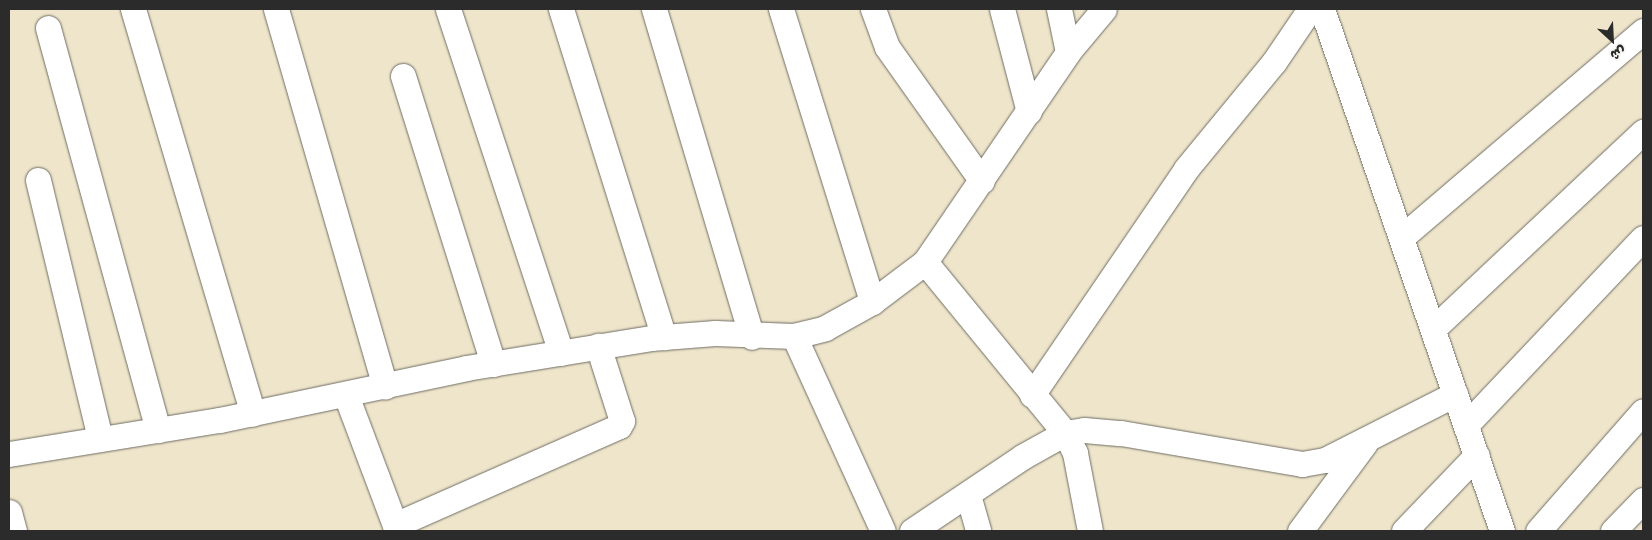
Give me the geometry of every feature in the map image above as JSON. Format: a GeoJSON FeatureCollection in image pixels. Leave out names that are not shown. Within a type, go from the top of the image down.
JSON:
{"type":"FeatureCollection","features":[{"type":"Feature","properties":{"kind":"street"},"geometry":{"type":"LineString","coordinates":[[133,9],[253,414]]}},
{"type":"Feature","properties":{"kind":"street"},"geometry":{"type":"LineString","coordinates":[[276,9],[385,387]]}},
{"type":"Feature","properties":{"kind":"street"},"geometry":{"type":"LineString","coordinates":[[448,9],[560,353]]}},
{"type":"Feature","properties":{"kind":"street"},"geometry":{"type":"LineString","coordinates":[[561,9],[664,337]]}},
{"type":"Feature","properties":{"kind":"street"},"geometry":{"type":"LineString","coordinates":[[654,9],[752,337]]}},
{"type":"Feature","properties":{"kind":"street"},"geometry":{"type":"LineString","coordinates":[[781,9],[872,302]]}},
{"type":"Feature","properties":{"kind":"street"},"geometry":{"type":"LineString","coordinates":[[873,9],[887,47],[982,181]]}},
{"type":"Feature","properties":{"kind":"street"},"geometry":{"type":"LineString","coordinates":[[1002,9],[1029,112]]}},
{"type":"Feature","properties":{"kind":"street"},"geometry":{"type":"LineString","coordinates":[[1059,9],[1068,52]]}},
{"type":"Feature","properties":{"kind":"street"},"geometry":{"type":"LineString","coordinates":[[9,454],[253,414],[493,364],[598,346],[664,337],[715,333],[752,337],[794,336],[825,328],[872,302],[925,262],[1029,112],[1068,52],[1104,9]]}},
{"type":"Feature","properties":{"kind":"street"},"geometry":{"type":"LineString","coordinates":[[1032,395],[1186,169],[1274,62],[1310,9]]}},
{"type":"Feature","properties":{"kind":"street"},"geometry":{"type":"LineString","coordinates":[[1322,9],[1502,531]]}},
{"type":"Feature","properties":{"kind":"street"},"geometry":{"type":"LineString","coordinates":[[48,28],[158,430]]}},
{"type":"Feature","properties":{"kind":"street"},"geometry":{"type":"LineString","coordinates":[[1402,237],[1643,31]]}},
{"type":"Feature","properties":{"kind":"street"},"geometry":{"type":"LineString","coordinates":[[403,76],[493,364]]}},
{"type":"Feature","properties":{"kind":"street"},"geometry":{"type":"LineString","coordinates":[[1433,329],[1643,132]]}},
{"type":"Feature","properties":{"kind":"street"},"geometry":{"type":"LineString","coordinates":[[38,180],[100,439]]}},
{"type":"Feature","properties":{"kind":"street"},"geometry":{"type":"LineString","coordinates":[[1466,425],[1643,238]]}},
{"type":"Feature","properties":{"kind":"street"},"geometry":{"type":"LineString","coordinates":[[925,262],[1032,395],[1065,432],[1075,453],[1090,531]]}},
{"type":"Feature","properties":{"kind":"street"},"geometry":{"type":"LineString","coordinates":[[794,336],[883,531]]}},
{"type":"Feature","properties":{"kind":"street"},"geometry":{"type":"LineString","coordinates":[[346,395],[396,528],[619,426],[622,420],[598,346]]}},
{"type":"Feature","properties":{"kind":"street"},"geometry":{"type":"LineString","coordinates":[[912,531],[1044,442],[1065,432],[1121,433],[1302,464],[1325,460],[1455,394]]}},
{"type":"Feature","properties":{"kind":"street"},"geometry":{"type":"LineString","coordinates":[[1538,531],[1643,411]]}},
{"type":"Feature","properties":{"kind":"street"},"geometry":{"type":"LineString","coordinates":[[1300,531],[1368,439]]}},
{"type":"Feature","properties":{"kind":"street"},"geometry":{"type":"LineString","coordinates":[[1404,531],[1477,455]]}},
{"type":"Feature","properties":{"kind":"street"},"geometry":{"type":"LineString","coordinates":[[968,495],[978,531]]}},
{"type":"Feature","properties":{"kind":"street"},"geometry":{"type":"LineString","coordinates":[[1613,531],[1643,500]]}},
{"type":"Feature","properties":{"kind":"street"},"geometry":{"type":"LineString","coordinates":[[9,512],[14,531]]}}]}
